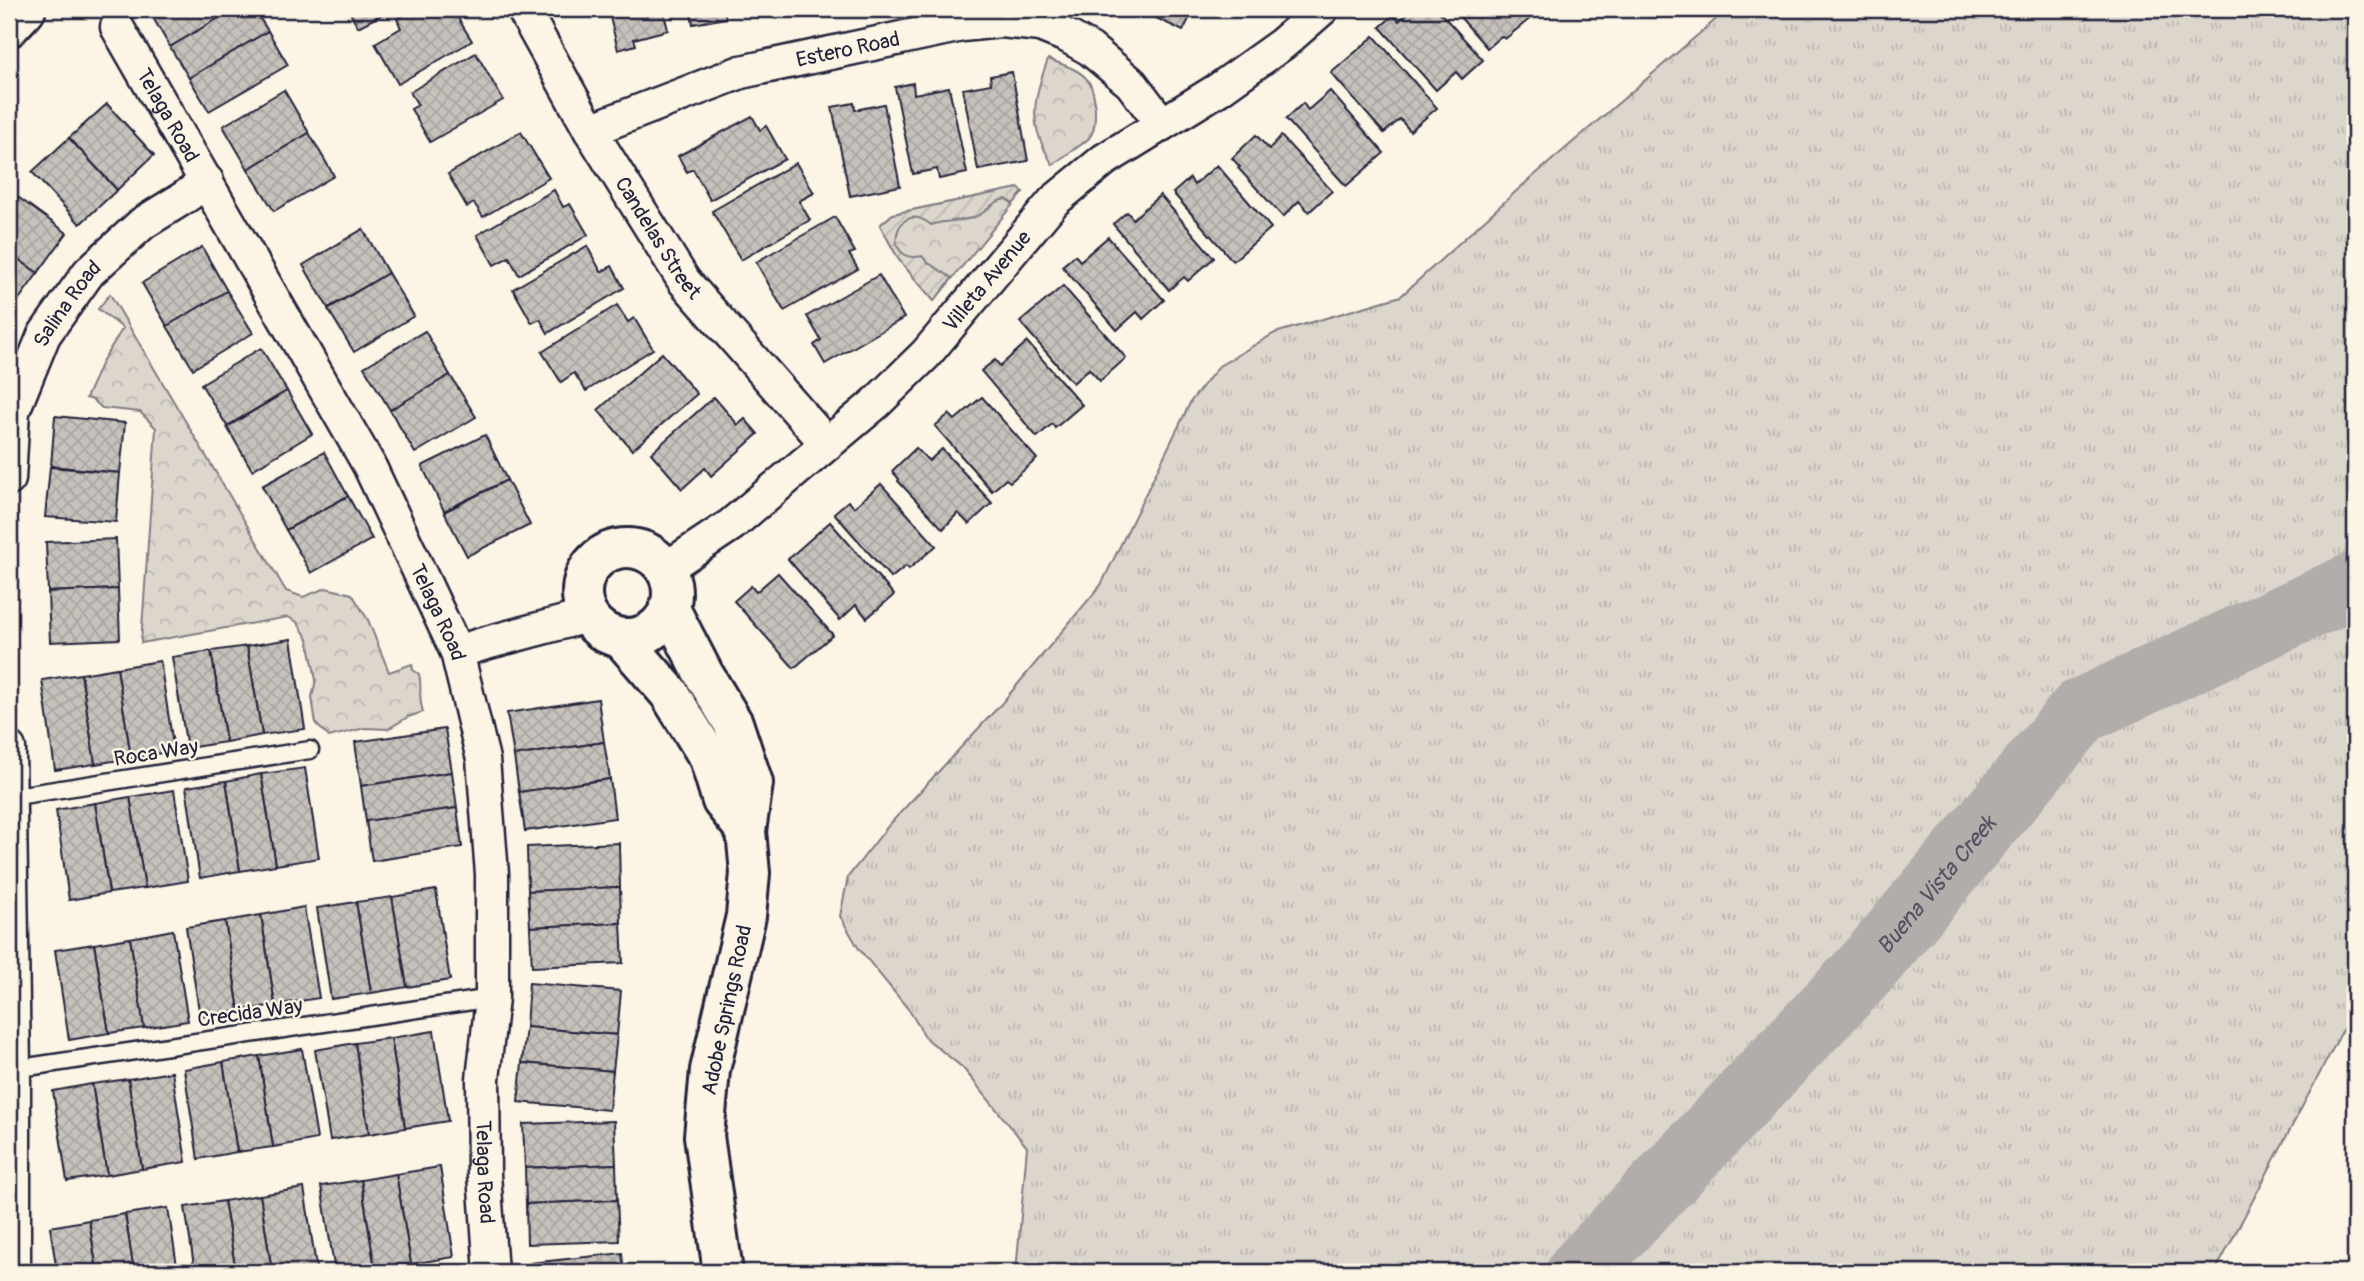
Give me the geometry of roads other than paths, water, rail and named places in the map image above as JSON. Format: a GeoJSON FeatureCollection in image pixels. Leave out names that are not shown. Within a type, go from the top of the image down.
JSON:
{"type":"FeatureCollection","features":[{"type":"Feature","properties":{"kind":"street"},"geometry":{"type":"LineString","coordinates":[[9,27],[26,9]]}},
{"type":"Feature","properties":{"kind":"street","name":"Candelas Street"},"geometry":{"type":"LineString","coordinates":[[523,9],[590,130],[684,281],[826,443]]}},
{"type":"Feature","properties":{"kind":"street","name":"Villeta Avenue"},"geometry":{"type":"LineString","coordinates":[[665,569],[731,525],[876,403],[926,354],[1054,201],[1104,160],[1219,89],[1282,44],[1322,9]]}},
{"type":"Feature","properties":{"kind":"street","name":"Estero Road"},"geometry":{"type":"LineString","coordinates":[[590,130],[740,72],[962,25],[1001,21],[1040,25],[1090,49],[1131,83],[1161,124]]}},
{"type":"Feature","properties":{"kind":"street","name":"Telaga Road"},"geometry":{"type":"LineString","coordinates":[[117,27],[369,465],[457,652],[482,759],[492,874],[492,998],[483,1079],[484,1174],[491,1272]]}},
{"type":"Feature","properties":{"kind":"street","name":"Salina Road"},"geometry":{"type":"LineString","coordinates":[[9,478],[13,411],[44,335],[89,272],[143,223],[207,181]]}},
{"type":"Feature","properties":{"kind":"street"},"geometry":{"type":"LineString","coordinates":[[619,548],[635,548],[650,554],[670,577],[673,593],[670,609],[662,623],[636,638],[622,639],[608,635],[596,627],[587,616],[582,603],[581,588],[585,574],[593,562],[604,553],[619,548]]}},
{"type":"Feature","properties":{"kind":"street","name":"Adobe Springs Road"},"geometry":{"type":"LineString","coordinates":[[670,609],[733,723],[753,783],[746,831],[750,873],[746,916],[710,1070],[704,1136],[723,1272]]}},
{"type":"Feature","properties":{"kind":"street"},"geometry":{"type":"LineString","coordinates":[[457,652],[587,616]]}},
{"type":"Feature","properties":{"kind":"street"},"geometry":{"type":"LineString","coordinates":[[622,639],[670,693],[709,758],[722,801],[746,831]]}},
{"type":"Feature","properties":{"kind":"street"},"geometry":{"type":"LineString","coordinates":[[9,748],[14,1272]]}},
{"type":"Feature","properties":{"kind":"lane","name":"Roca Way"},"geometry":{"type":"LineString","coordinates":[[10,797],[310,751]]}},
{"type":"Feature","properties":{"kind":"lane","name":"Crecida Way"},"geometry":{"type":"LineString","coordinates":[[14,1069],[492,998]]}},
{"type":"Feature","properties":{"kind":"waterway","name":"Buena Vista Creek"},"geometry":{"type":"LineString","coordinates":[[1579,1272],[1865,970],[2081,711],[2355,585]]}}]}
